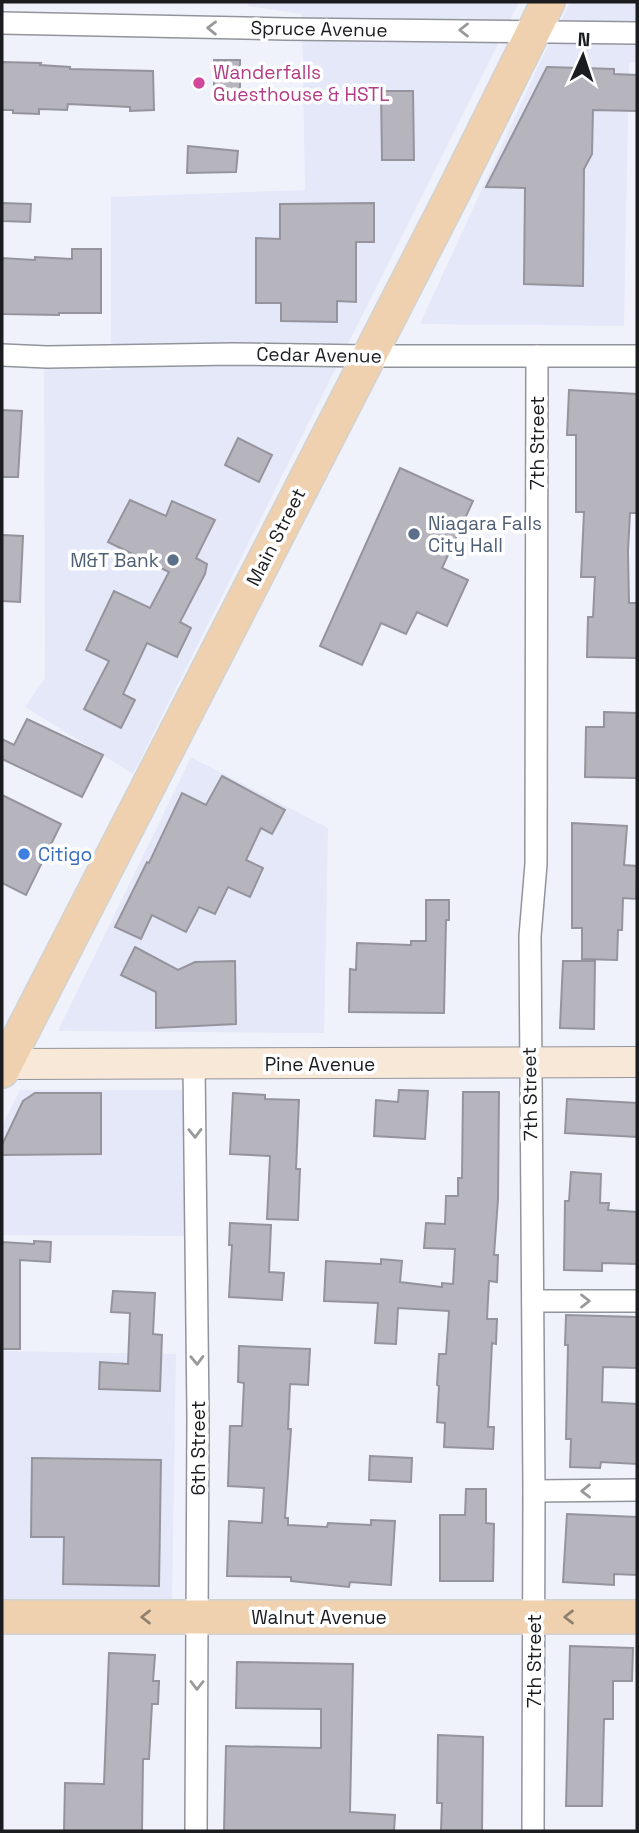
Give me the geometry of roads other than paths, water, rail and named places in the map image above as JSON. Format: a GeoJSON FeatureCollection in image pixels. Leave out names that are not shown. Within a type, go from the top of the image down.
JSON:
{"type":"FeatureCollection","features":[{"type":"Feature","properties":{"kind":"main road","name":"Main Street"},"geometry":{"type":"LineString","coordinates":[[3,1067],[456,186],[540,16]]}},
{"type":"Feature","properties":{"kind":"main road","name":"Pine Avenue"},"geometry":{"type":"LineString","coordinates":[[3,1067],[637,1062]]}},
{"type":"Feature","properties":{"kind":"main road","name":"Walnut Avenue"},"geometry":{"type":"LineString","coordinates":[[2,1617],[637,1617]]}},
{"type":"Feature","properties":{"kind":"street","name":"Spruce Avenue"},"geometry":{"type":"LineString","coordinates":[[2,23],[286,29],[540,16],[637,33]]}},
{"type":"Feature","properties":{"kind":"street","name":"Cedar Avenue"},"geometry":{"type":"LineString","coordinates":[[2,355],[637,356]]}},
{"type":"Feature","properties":{"kind":"street","name":"7th Street"},"geometry":{"type":"LineString","coordinates":[[533,1831],[534,1491],[529,1062],[530,936],[536,864],[537,356]]}},
{"type":"Feature","properties":{"kind":"street","name":"6th Street"},"geometry":{"type":"LineString","coordinates":[[194,1065],[198,1617],[196,1831]]}},
{"type":"Feature","properties":{"kind":"street"},"geometry":{"type":"LineString","coordinates":[[533,1301],[637,1301]]}},
{"type":"Feature","properties":{"kind":"street"},"geometry":{"type":"LineString","coordinates":[[534,1491],[637,1490]]}},
{"type":"Feature","properties":{"kind":"place","name":"Wanderfalls Guesthouse & HSTL"},"geometry":{"type":"Point","coordinates":[199,83]}},
{"type":"Feature","properties":{"kind":"place","name":"Niagara Falls City Hall"},"geometry":{"type":"Point","coordinates":[414,534]}},
{"type":"Feature","properties":{"kind":"place","name":"M&T Bank"},"geometry":{"type":"Point","coordinates":[173,560]}},
{"type":"Feature","properties":{"kind":"place","name":"Citigo"},"geometry":{"type":"Point","coordinates":[24,854]}}]}
